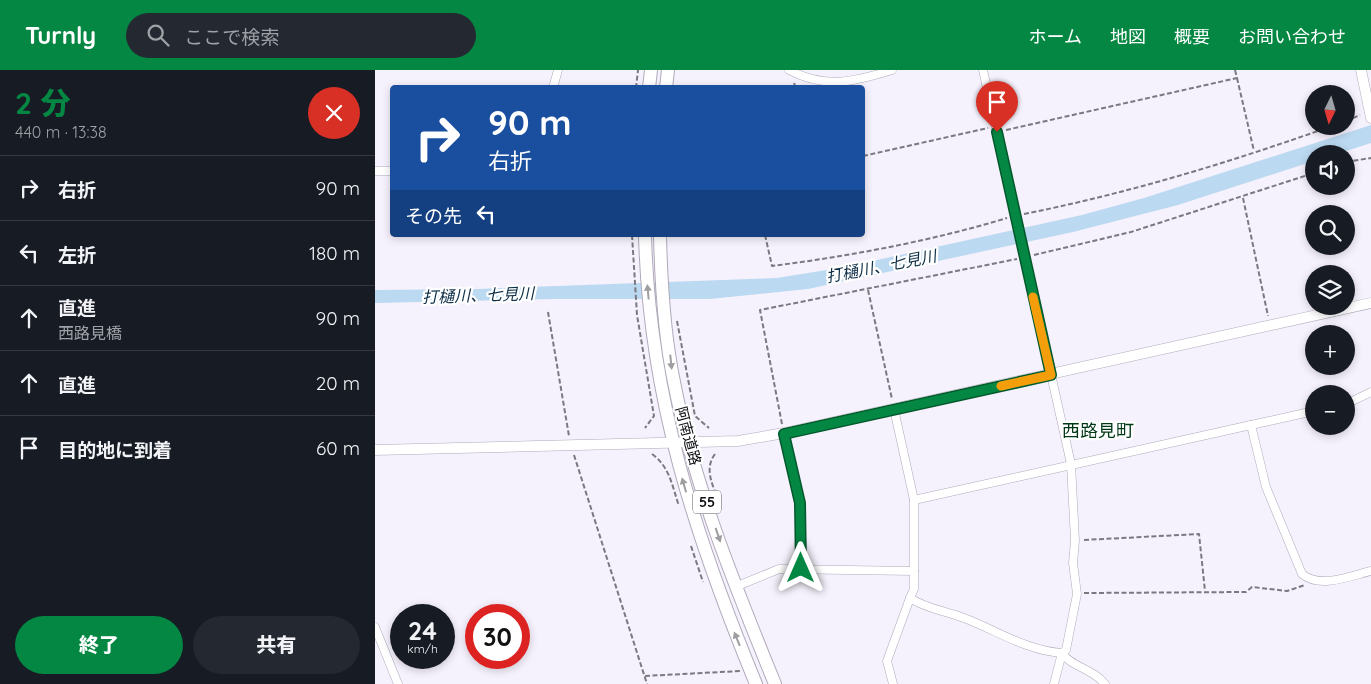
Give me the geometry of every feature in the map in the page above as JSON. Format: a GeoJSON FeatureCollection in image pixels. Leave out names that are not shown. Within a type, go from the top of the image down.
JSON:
{"type":"FeatureCollection","features":[{"type":"Feature","properties":{"kind":"highway"},"geometry":{"type":"LineString","coordinates":[[649,85],[651,70]]}},
{"type":"Feature","properties":{"kind":"highway"},"geometry":{"type":"LineString","coordinates":[[666,85],[668,70]]}},
{"type":"Feature","properties":{"kind":"highway","name":"阿南道路"},"geometry":{"type":"LineString","coordinates":[[645,237],[639,270],[644,314],[672,442],[695,524],[722,601],[756,684]]}},
{"type":"Feature","properties":{"kind":"highway","name":"阿南道路"},"geometry":{"type":"LineString","coordinates":[[660,237],[662,273],[671,313],[673,381],[689,443],[735,587],[775,684]]}},
{"type":"Feature","properties":{"kind":"street"},"geometry":{"type":"LineString","coordinates":[[554,85],[558,70]]}},
{"type":"Feature","properties":{"kind":"street"},"geometry":{"type":"LineString","coordinates":[[789,70],[807,80],[822,82],[852,81],[892,70]]}},
{"type":"Feature","properties":{"kind":"street"},"geometry":{"type":"LineString","coordinates":[[983,70],[1071,464],[1075,541],[1073,563],[1077,594],[1066,650],[1062,653],[1054,684]]}},
{"type":"Feature","properties":{"kind":"street"},"geometry":{"type":"LineString","coordinates":[[1361,70],[1370,114]]}},
{"type":"Feature","properties":{"kind":"street"},"geometry":{"type":"LineString","coordinates":[[375,171],[390,171]]}},
{"type":"Feature","properties":{"kind":"street"},"geometry":{"type":"LineString","coordinates":[[375,450],[738,441],[784,434],[1371,302]]}},
{"type":"Feature","properties":{"kind":"street"},"geometry":{"type":"LineString","coordinates":[[1355,400],[1371,392]]}},
{"type":"Feature","properties":{"kind":"street"},"geometry":{"type":"LineString","coordinates":[[893,684],[887,661],[913,589],[914,571],[914,500],[894,409]]}},
{"type":"Feature","properties":{"kind":"street"},"geometry":{"type":"LineString","coordinates":[[914,500],[1305,413]]}},
{"type":"Feature","properties":{"kind":"street"},"geometry":{"type":"LineString","coordinates":[[1251,425],[1266,487],[1302,574],[1310,580],[1319,582],[1371,572]]}},
{"type":"Feature","properties":{"kind":"street"},"geometry":{"type":"LineString","coordinates":[[784,434],[800,503],[801,568]]}},
{"type":"Feature","properties":{"kind":"street"},"geometry":{"type":"LineString","coordinates":[[735,587],[779,569],[914,571]]}},
{"type":"Feature","properties":{"kind":"street"},"geometry":{"type":"LineString","coordinates":[[910,598],[918,603],[965,618],[1000,636],[1052,653],[1062,653]]}},
{"type":"Feature","properties":{"kind":"street"},"geometry":{"type":"LineString","coordinates":[[375,627],[377,640],[398,684]]}},
{"type":"Feature","properties":{"kind":"street"},"geometry":{"type":"LineString","coordinates":[[1062,653],[1067,660],[1092,671],[1105,684]]}},
{"type":"Feature","properties":{"kind":"path"},"geometry":{"type":"LineString","coordinates":[[636,85],[638,70]]}},
{"type":"Feature","properties":{"kind":"path"},"geometry":{"type":"LineString","coordinates":[[1235,70],[1254,152]]}},
{"type":"Feature","properties":{"kind":"path"},"geometry":{"type":"LineString","coordinates":[[865,156],[1237,78]]}},
{"type":"Feature","properties":{"kind":"path"},"geometry":{"type":"LineString","coordinates":[[1355,118],[1370,114]]}},
{"type":"Feature","properties":{"kind":"path"},"geometry":{"type":"LineString","coordinates":[[765,237],[772,266],[881,248],[1144,186],[1305,135]]}},
{"type":"Feature","properties":{"kind":"path"},"geometry":{"type":"LineString","coordinates":[[1355,161],[1371,158]]}},
{"type":"Feature","properties":{"kind":"path"},"geometry":{"type":"LineString","coordinates":[[784,434],[760,310],[868,290],[1131,232],[1243,198],[1305,176]]}},
{"type":"Feature","properties":{"kind":"path"},"geometry":{"type":"LineString","coordinates":[[1243,198],[1271,325]]}},
{"type":"Feature","properties":{"kind":"path"},"geometry":{"type":"LineString","coordinates":[[632,237],[639,270],[654,416],[645,428]]}},
{"type":"Feature","properties":{"kind":"path"},"geometry":{"type":"LineString","coordinates":[[868,290],[894,409]]}},
{"type":"Feature","properties":{"kind":"path"},"geometry":{"type":"LineString","coordinates":[[548,312],[570,445],[647,684]]}},
{"type":"Feature","properties":{"kind":"path"},"geometry":{"type":"LineString","coordinates":[[671,313],[695,416],[709,428]]}},
{"type":"Feature","properties":{"kind":"path"},"geometry":{"type":"LineString","coordinates":[[652,454],[662,461],[669,476]]}},
{"type":"Feature","properties":{"kind":"path"},"geometry":{"type":"LineString","coordinates":[[715,454],[709,463],[709,470],[720,506]]}},
{"type":"Feature","properties":{"kind":"path"},"geometry":{"type":"LineString","coordinates":[[1075,541],[1199,534],[1205,591]]}},
{"type":"Feature","properties":{"kind":"path"},"geometry":{"type":"LineString","coordinates":[[1077,594],[1246,592],[1252,588],[1261,587],[1287,591],[1307,584],[1310,580]]}},
{"type":"Feature","properties":{"kind":"path"},"geometry":{"type":"LineString","coordinates":[[645,676],[729,673],[749,669]]}},
{"type":"Feature","properties":{"kind":"water"},"geometry":{"type":"Polygon","coordinates":[[[1371,125],[1371,143],[1355,148],[1355,145],[1309,145],[1340,135],[1355,135],[1355,130],[1371,125]]]}},
{"type":"Feature","properties":{"kind":"water","name":"打樋川、七見川"},"geometry":{"type":"Polygon","coordinates":[[[1305,146],[1305,164],[1178,205],[1073,232],[808,289],[710,299],[555,299],[375,303],[375,290],[477,289],[777,278],[845,267],[1082,215],[1144,198],[1305,146]]]}},
{"type":"Feature","properties":{"kind":"slow traffic"},"geometry":{"type":"LineString","coordinates":[[1001,386],[1051,375],[1033,297]]}},
{"type":"Feature","properties":{"kind":"district","name":"西路見町"},"geometry":{"type":"Point","coordinates":[1098,431]}},
{"type":"Feature","properties":{"kind":"route"},"geometry":{"type":"LineString","coordinates":[[801,568],[800,503],[784,434],[1051,375],[997,132]]}}]}
